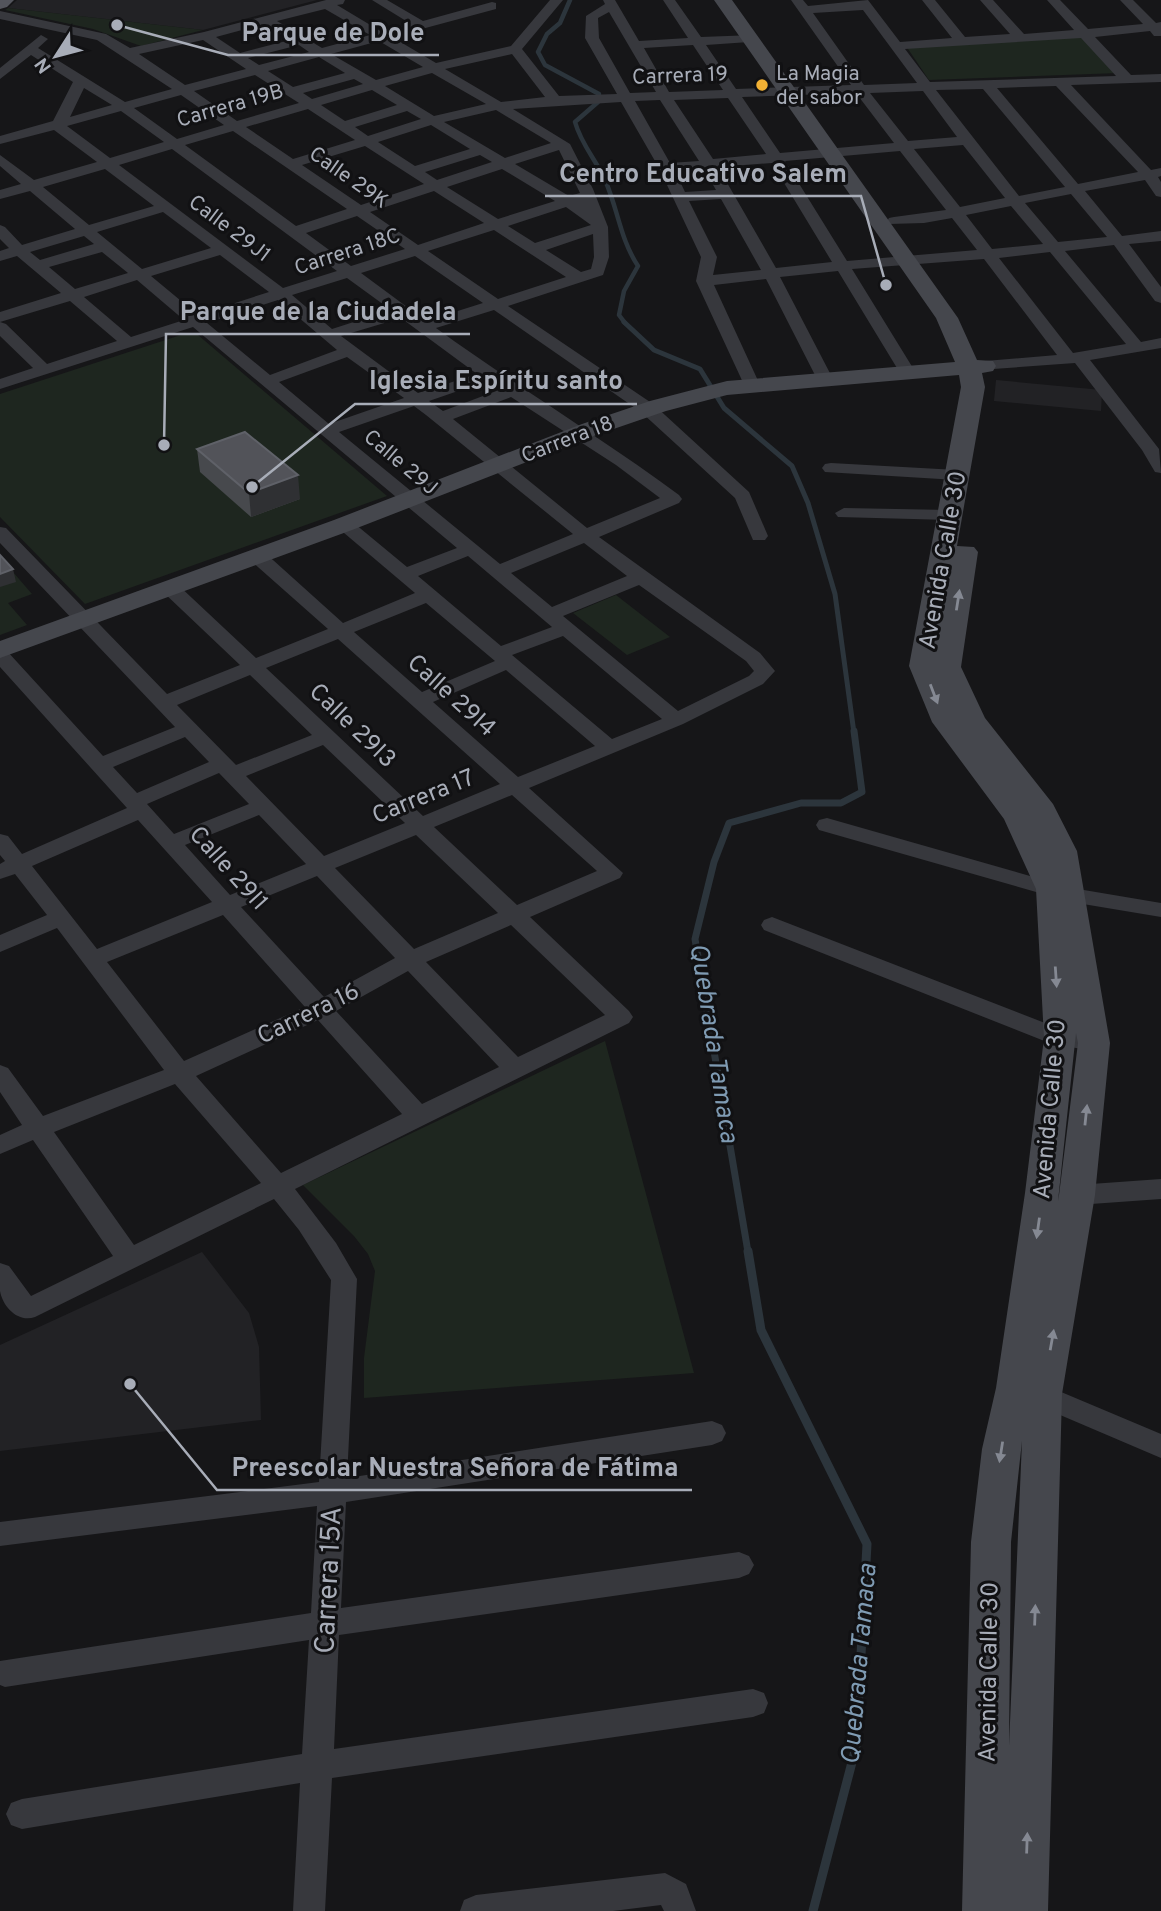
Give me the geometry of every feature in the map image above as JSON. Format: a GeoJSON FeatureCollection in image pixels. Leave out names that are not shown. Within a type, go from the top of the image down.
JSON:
{"type":"FeatureCollection","features":[{"type":"Feature","properties":{"kind":"main road","name":"Avenida Calle 30"},"geometry":{"type":"LineString","coordinates":[[723,0],[749,38],[794,92]]}},
{"type":"Feature","properties":{"kind":"main road","name":"Avenida Calle 30"},"geometry":{"type":"LineString","coordinates":[[737,0],[794,92],[913,259]]}},
{"type":"Feature","properties":{"kind":"main road","name":"Avenida Calle 30"},"geometry":{"type":"LineString","coordinates":[[837,152],[894,221],[947,318],[991,388],[947,667],[972,720],[1043,811],[1062,852],[1061,892],[1077,1040],[1077,1195],[1029,1391],[1001,1449],[991,1542],[985,1911]]}},
{"type":"Feature","properties":{"kind":"main road","name":"Avenida Calle 30"},"geometry":{"type":"LineString","coordinates":[[977,367],[923,666],[946,722],[1018,817],[1061,892]]}},
{"type":"Feature","properties":{"kind":"main road","name":"Carrera 18"},"geometry":{"type":"LineString","coordinates":[[0,652],[647,408],[727,388],[977,367]]}},
{"type":"Feature","properties":{"kind":"main road","name":"Avenida Calle 30"},"geometry":{"type":"LineString","coordinates":[[1025,1911],[1029,1391],[1077,1040]]}},
{"type":"Feature","properties":{"kind":"street"},"geometry":{"type":"LineString","coordinates":[[128,52],[205,36],[341,0]]}},
{"type":"Feature","properties":{"kind":"street"},"geometry":{"type":"LineString","coordinates":[[378,0],[423,26]]}},
{"type":"Feature","properties":{"kind":"street"},"geometry":{"type":"LineString","coordinates":[[555,100],[515,49],[557,0]]}},
{"type":"Feature","properties":{"kind":"street"},"geometry":{"type":"LineString","coordinates":[[669,0],[776,158],[908,373]]}},
{"type":"Feature","properties":{"kind":"street"},"geometry":{"type":"LineString","coordinates":[[928,0],[961,40]]}},
{"type":"Feature","properties":{"kind":"street"},"geometry":{"type":"LineString","coordinates":[[986,0],[1020,37]]}},
{"type":"Feature","properties":{"kind":"street"},"geometry":{"type":"LineString","coordinates":[[1053,0],[1128,80]]}},
{"type":"Feature","properties":{"kind":"street"},"geometry":{"type":"LineString","coordinates":[[1126,0],[1158,29]]}},
{"type":"Feature","properties":{"kind":"street"},"geometry":{"type":"LineString","coordinates":[[752,386],[704,281],[709,257],[666,168],[618,98],[615,38],[610,2],[592,16],[615,38],[665,97],[709,164],[771,274],[825,380]]}},
{"type":"Feature","properties":{"kind":"street"},"geometry":{"type":"LineString","coordinates":[[801,5],[864,3],[985,165],[1055,247],[1153,347]]}},
{"type":"Feature","properties":{"kind":"street"},"geometry":{"type":"LineString","coordinates":[[326,4],[564,144],[598,223],[602,263],[598,272],[424,327]]}},
{"type":"Feature","properties":{"kind":"street"},"geometry":{"type":"LineString","coordinates":[[801,5],[860,90],[955,212],[1074,358],[1155,448],[1161,468]]}},
{"type":"Feature","properties":{"kind":"street"},"geometry":{"type":"LineString","coordinates":[[0,140],[126,108],[491,6]]}},
{"type":"Feature","properties":{"kind":"street","name":"Calle 29K"},"geometry":{"type":"LineString","coordinates":[[3,8],[54,28],[101,37],[128,52],[236,124],[493,305],[647,408],[743,496],[759,536]]}},
{"type":"Feature","properties":{"kind":"street"},"geometry":{"type":"LineString","coordinates":[[266,20],[505,163],[598,223]]}},
{"type":"Feature","properties":{"kind":"street"},"geometry":{"type":"LineString","coordinates":[[0,75],[54,28]]}},
{"type":"Feature","properties":{"kind":"street"},"geometry":{"type":"LineString","coordinates":[[897,46],[1158,29]]}},
{"type":"Feature","properties":{"kind":"street"},"geometry":{"type":"LineString","coordinates":[[205,36],[311,104],[337,117],[366,141],[579,279]]}},
{"type":"Feature","properties":{"kind":"street"},"geometry":{"type":"LineString","coordinates":[[232,54],[295,37]]}},
{"type":"Feature","properties":{"kind":"street"},"geometry":{"type":"LineString","coordinates":[[615,38],[695,41],[749,38]]}},
{"type":"Feature","properties":{"kind":"street"},"geometry":{"type":"LineString","coordinates":[[30,48],[126,108],[489,375],[622,461],[673,499],[498,572]]}},
{"type":"Feature","properties":{"kind":"street","name":"Carrera 19B"},"geometry":{"type":"LineString","coordinates":[[0,195],[236,124],[471,58],[515,49]]}},
{"type":"Feature","properties":{"kind":"street"},"geometry":{"type":"LineString","coordinates":[[278,83],[341,65]]}},
{"type":"Feature","properties":{"kind":"street"},"geometry":{"type":"LineString","coordinates":[[292,92],[356,74]]}},
{"type":"Feature","properties":{"kind":"street","name":"Carrera 19"},"geometry":{"type":"LineString","coordinates":[[292,163],[433,120],[498,106],[555,100],[1161,78]]}},
{"type":"Feature","properties":{"kind":"street"},"geometry":{"type":"LineString","coordinates":[[58,126],[81,80]]}},
{"type":"Feature","properties":{"kind":"street"},"geometry":{"type":"LineString","coordinates":[[1060,82],[1154,173],[1161,192]]}},
{"type":"Feature","properties":{"kind":"street"},"geometry":{"type":"LineString","coordinates":[[987,85],[1118,240],[1161,298]]}},
{"type":"Feature","properties":{"kind":"street"},"geometry":{"type":"LineString","coordinates":[[366,103],[392,96]]}},
{"type":"Feature","properties":{"kind":"street"},"geometry":{"type":"LineString","coordinates":[[337,117],[409,106]]}},
{"type":"Feature","properties":{"kind":"street","name":"Calle 29J1"},"geometry":{"type":"LineString","coordinates":[[58,126],[281,294],[332,334],[349,351],[418,400],[586,536],[753,657],[765,671]]}},
{"type":"Feature","properties":{"kind":"street"},"geometry":{"type":"LineString","coordinates":[[666,168],[968,141]]}},
{"type":"Feature","properties":{"kind":"street"},"geometry":{"type":"LineString","coordinates":[[293,232],[564,144]]}},
{"type":"Feature","properties":{"kind":"street"},"geometry":{"type":"LineString","coordinates":[[413,171],[482,149]]}},
{"type":"Feature","properties":{"kind":"street","name":"Calle 29J"},"geometry":{"type":"LineString","coordinates":[[0,159],[676,720]]}},
{"type":"Feature","properties":{"kind":"street"},"geometry":{"type":"LineString","coordinates":[[894,221],[924,219],[1154,173]]}},
{"type":"Feature","properties":{"kind":"street"},"geometry":{"type":"LineString","coordinates":[[680,197],[725,194]]}},
{"type":"Feature","properties":{"kind":"street","name":"Carrera 18C"},"geometry":{"type":"LineString","coordinates":[[0,384],[588,195]]}},
{"type":"Feature","properties":{"kind":"street"},"geometry":{"type":"LineString","coordinates":[[0,256],[165,207]]}},
{"type":"Feature","properties":{"kind":"street"},"geometry":{"type":"LineString","coordinates":[[533,249],[598,223]]}},
{"type":"Feature","properties":{"kind":"street"},"geometry":{"type":"LineString","coordinates":[[0,230],[19,250],[129,343]]}},
{"type":"Feature","properties":{"kind":"street"},"geometry":{"type":"LineString","coordinates":[[704,281],[1161,236]]}},
{"type":"Feature","properties":{"kind":"street"},"geometry":{"type":"LineString","coordinates":[[39,265],[105,247]]}},
{"type":"Feature","properties":{"kind":"street"},"geometry":{"type":"LineString","coordinates":[[0,317],[221,250]]}},
{"type":"Feature","properties":{"kind":"street"},"geometry":{"type":"LineString","coordinates":[[332,334],[402,312]]}},
{"type":"Feature","properties":{"kind":"street"},"geometry":{"type":"LineString","coordinates":[[0,327],[44,370]]}},
{"type":"Feature","properties":{"kind":"street","name":"Carrera 18"},"geometry":{"type":"LineString","coordinates":[[977,367],[1153,347]]}},
{"type":"Feature","properties":{"kind":"street"},"geometry":{"type":"LineString","coordinates":[[268,381],[349,351]]}},
{"type":"Feature","properties":{"kind":"street"},"geometry":{"type":"LineString","coordinates":[[327,430],[489,375]]}},
{"type":"Feature","properties":{"kind":"street"},"geometry":{"type":"LineString","coordinates":[[441,418],[512,391]]}},
{"type":"Feature","properties":{"kind":"street"},"geometry":{"type":"LineString","coordinates":[[831,468],[957,475]]}},
{"type":"Feature","properties":{"kind":"street"},"geometry":{"type":"LineString","coordinates":[[844,513],[950,515]]}},
{"type":"Feature","properties":{"kind":"street"},"geometry":{"type":"LineString","coordinates":[[343,523],[609,747]]}},
{"type":"Feature","properties":{"kind":"street"},"geometry":{"type":"LineString","coordinates":[[0,533],[515,1069],[26,1310],[0,1273]]}},
{"type":"Feature","properties":{"kind":"street"},"geometry":{"type":"LineString","coordinates":[[404,575],[470,549]]}},
{"type":"Feature","properties":{"kind":"street","name":"Calle 29I4"},"geometry":{"type":"LineString","coordinates":[[256,555],[612,873]]}},
{"type":"Feature","properties":{"kind":"street"},"geometry":{"type":"LineString","coordinates":[[550,615],[641,577]]}},
{"type":"Feature","properties":{"kind":"street","name":"Calle 29I3"},"geometry":{"type":"LineString","coordinates":[[169,587],[621,1017],[515,1069]]}},
{"type":"Feature","properties":{"kind":"street"},"geometry":{"type":"LineString","coordinates":[[164,703],[428,595]]}},
{"type":"Feature","properties":{"kind":"street"},"geometry":{"type":"LineString","coordinates":[[419,701],[566,628]]}},
{"type":"Feature","properties":{"kind":"street","name":"Calle 29I1"},"geometry":{"type":"LineString","coordinates":[[0,652],[419,1117]]}},
{"type":"Feature","properties":{"kind":"street","name":"Carrera 17"},"geometry":{"type":"LineString","coordinates":[[94,959],[676,720],[755,680],[765,671]]}},
{"type":"Feature","properties":{"kind":"street"},"geometry":{"type":"LineString","coordinates":[[100,765],[188,729]]}},
{"type":"Feature","properties":{"kind":"street"},"geometry":{"type":"LineString","coordinates":[[10,868],[138,806],[227,769],[327,736]]}},
{"type":"Feature","properties":{"kind":"street"},"geometry":{"type":"LineString","coordinates":[[171,843],[263,806]]}},
{"type":"Feature","properties":{"kind":"street"},"geometry":{"type":"LineString","coordinates":[[827,825],[1061,892],[1161,910]]}},
{"type":"Feature","properties":{"kind":"street","name":"Carrera 15A"},"geometry":{"type":"LineString","coordinates":[[0,841],[10,868],[61,916],[180,1073],[324,1242],[344,1279],[309,1911]]}},
{"type":"Feature","properties":{"kind":"street","name":"Carrera 16"},"geometry":{"type":"LineString","coordinates":[[0,1145],[180,1073],[321,1009],[410,960],[612,873]]}},
{"type":"Feature","properties":{"kind":"street"},"geometry":{"type":"LineString","coordinates":[[0,944],[61,916]]}},
{"type":"Feature","properties":{"kind":"street"},"geometry":{"type":"LineString","coordinates":[[772,925],[1077,1040]]}},
{"type":"Feature","properties":{"kind":"street"},"geometry":{"type":"LineString","coordinates":[[0,1074],[130,1260]]}},
{"type":"Feature","properties":{"kind":"street"},"geometry":{"type":"LineString","coordinates":[[1077,1195],[1161,1189]]}},
{"type":"Feature","properties":{"kind":"street"},"geometry":{"type":"LineString","coordinates":[[1029,1391],[1161,1446]]}},
{"type":"Feature","properties":{"kind":"street"},"geometry":{"type":"LineString","coordinates":[[0,1534],[332,1492],[712,1433]]}},
{"type":"Feature","properties":{"kind":"street"},"geometry":{"type":"LineString","coordinates":[[5,1673],[739,1565]]}},
{"type":"Feature","properties":{"kind":"street"},"geometry":{"type":"LineString","coordinates":[[22,1814],[317,1766],[753,1703]]}},
{"type":"Feature","properties":{"kind":"street"},"geometry":{"type":"LineString","coordinates":[[476,1911],[665,1889],[674,1895],[680,1911]]}},
{"type":"Feature","properties":{"kind":"shaded area"},"geometry":{"type":"Polygon","coordinates":[[[17,0],[317,0],[203,30],[8,8],[17,0]]]}},
{"type":"Feature","properties":{"kind":"shaded area"},"geometry":{"type":"Polygon","coordinates":[[[8,8],[203,30],[141,46],[93,29],[5,10],[8,8]]]}},
{"type":"Feature","properties":{"kind":"shaded area"},"geometry":{"type":"Polygon","coordinates":[[[1080,35],[1119,73],[929,80],[906,46],[1080,35]]]}},
{"type":"Feature","properties":{"kind":"shaded area"},"geometry":{"type":"Polygon","coordinates":[[[187,333],[198,335],[387,496],[85,604],[0,517],[0,394],[187,333]]]}},
{"type":"Feature","properties":{"kind":"shaded area"},"geometry":{"type":"Polygon","coordinates":[[[996,380],[1102,390],[1101,411],[994,401],[996,380]]]}},
{"type":"Feature","properties":{"kind":"shaded area"},"geometry":{"type":"Polygon","coordinates":[[[0,557],[32,594],[8,603],[27,625],[0,635],[0,557]]]}},
{"type":"Feature","properties":{"kind":"shaded area"},"geometry":{"type":"Polygon","coordinates":[[[616,595],[670,637],[627,655],[573,613],[616,595]]]}},
{"type":"Feature","properties":{"kind":"shaded area"},"geometry":{"type":"Polygon","coordinates":[[[605,1041],[694,1373],[364,1398],[364,1358],[375,1271],[368,1254],[354,1236],[303,1185],[605,1041]]]}},
{"type":"Feature","properties":{"kind":"shaded area"},"geometry":{"type":"Polygon","coordinates":[[[202,1252],[249,1313],[259,1347],[261,1420],[0,1451],[0,1345],[202,1252]]]}},
{"type":"Feature","properties":{"kind":"building"},"geometry":{"type":"Polygon","coordinates":[[[245,432],[298,475],[249,493],[197,449],[245,432]]]}},
{"type":"Feature","properties":{"kind":"building"},"geometry":{"type":"Polygon","coordinates":[[[0,555],[13,569],[0,574],[0,555]]]}},
{"type":"Feature","properties":{"kind":"waterway","name":"Quebrada Tamaca"},"geometry":{"type":"LineString","coordinates":[[570,0],[560,23],[547,34],[538,52],[545,65],[599,94],[598,102],[575,122],[605,180],[627,245],[638,266],[624,291],[619,315],[625,323]]}},
{"type":"Feature","properties":{"kind":"waterway","name":"Quebrada Tamaca"},"geometry":{"type":"LineString","coordinates":[[625,323],[654,350],[700,369],[724,408],[792,466],[808,503],[835,594],[854,733]]}},
{"type":"Feature","properties":{"kind":"waterway","name":"Quebrada Tamaca"},"geometry":{"type":"LineString","coordinates":[[748,1252],[695,939],[714,862],[729,823],[801,803],[841,803],[862,792],[854,731]]}},
{"type":"Feature","properties":{"kind":"waterway","name":"Quebrada Tamaca"},"geometry":{"type":"LineString","coordinates":[[748,1251],[761,1330],[867,1544],[856,1747],[813,1911]]}},
{"type":"Feature","properties":{"kind":"place","name":"Parque de Dole"},"geometry":{"type":"Point","coordinates":[117,25]}},
{"type":"Feature","properties":{"kind":"place","name":"La Magia del sabor"},"geometry":{"type":"Point","coordinates":[762,85]}},
{"type":"Feature","properties":{"kind":"place","name":"Centro Educativo Salem"},"geometry":{"type":"Point","coordinates":[886,285]}},
{"type":"Feature","properties":{"kind":"place","name":"Parque de la Ciudadela"},"geometry":{"type":"Point","coordinates":[164,445]}},
{"type":"Feature","properties":{"kind":"place","name":"Iglesia Espíritu santo"},"geometry":{"type":"Point","coordinates":[252,487]}},
{"type":"Feature","properties":{"kind":"place","name":"Preescolar Nuestra Señora de Fátima"},"geometry":{"type":"Point","coordinates":[130,1384]}}]}
